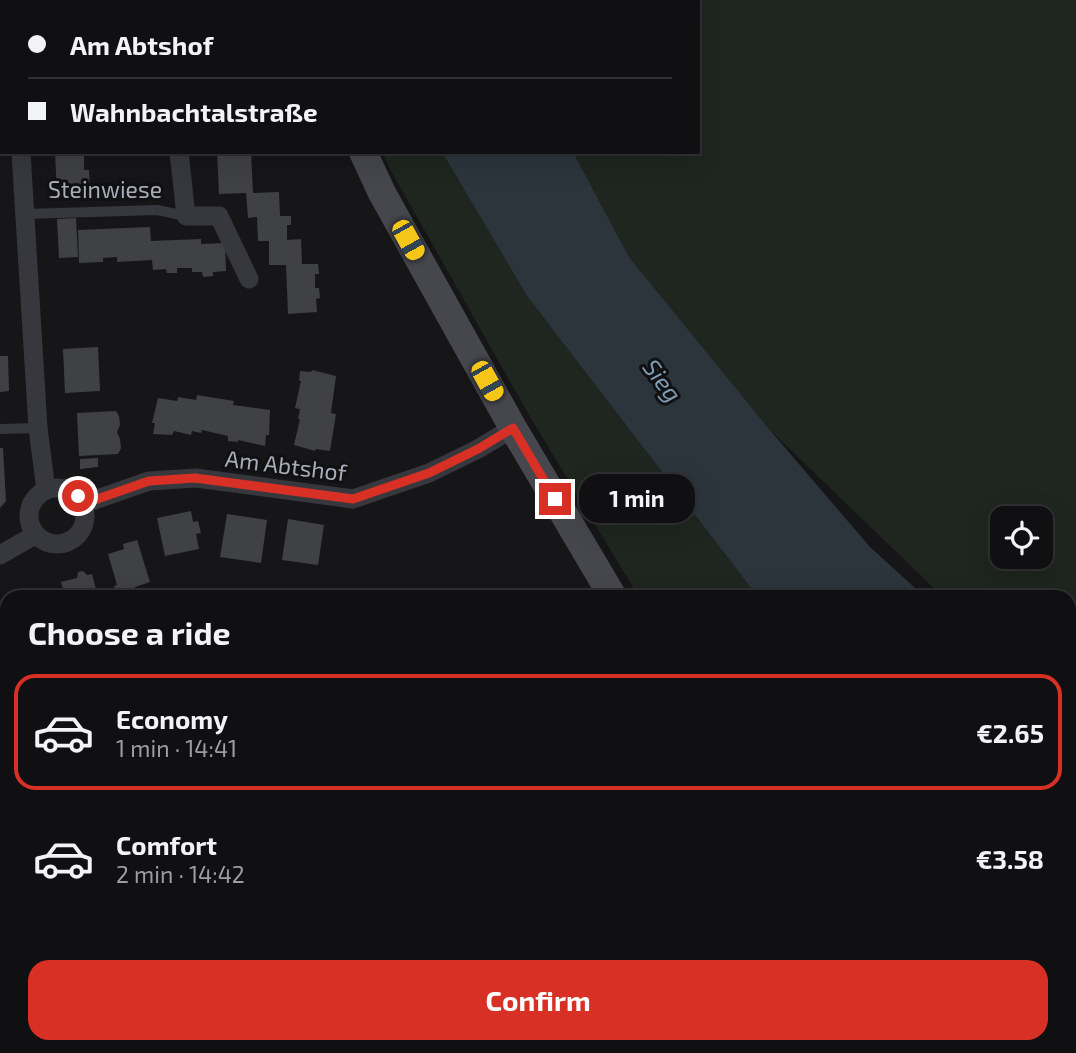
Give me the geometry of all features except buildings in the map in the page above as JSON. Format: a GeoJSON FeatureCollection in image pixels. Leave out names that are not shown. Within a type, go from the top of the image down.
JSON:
{"type":"FeatureCollection","features":[{"type":"Feature","properties":{"kind":"main road"},"geometry":{"type":"LineString","coordinates":[[364,154],[382,193],[513,428],[609,590]]}},
{"type":"Feature","properties":{"kind":"street","name":"Steinwiese"},"geometry":{"type":"LineString","coordinates":[[21,154],[38,428],[46,490]]}},
{"type":"Feature","properties":{"kind":"street","name":"Steinwiese"},"geometry":{"type":"LineString","coordinates":[[179,154],[186,216],[219,216],[249,279]]}},
{"type":"Feature","properties":{"kind":"street","name":"Am Abtshof"},"geometry":{"type":"LineString","coordinates":[[83,504],[149,481],[195,478],[353,499],[429,473],[513,428]]}},
{"type":"Feature","properties":{"kind":"street"},"geometry":{"type":"LineString","coordinates":[[46,490],[70,490],[83,504],[86,519],[77,537],[57,544],[41,540],[35,535],[29,513],[32,503],[46,490]]}},
{"type":"Feature","properties":{"kind":"street"},"geometry":{"type":"LineString","coordinates":[[0,555],[35,535]]}},
{"type":"Feature","properties":{"kind":"lane","name":"Steinwiese"},"geometry":{"type":"LineString","coordinates":[[25,214],[157,210],[186,216]]}},
{"type":"Feature","properties":{"kind":"lane"},"geometry":{"type":"LineString","coordinates":[[0,429],[38,428]]}},
{"type":"Feature","properties":{"kind":"shaded area"},"geometry":{"type":"Polygon","coordinates":[[[700,0],[1076,0],[1076,590],[936,590],[769,429],[629,257],[574,154],[700,154],[700,0]]]}},
{"type":"Feature","properties":{"kind":"shaded area"},"geometry":{"type":"Polygon","coordinates":[[[383,154],[443,154],[527,296],[753,590],[635,590],[529,415],[383,154]]]}},
{"type":"Feature","properties":{"kind":"water","name":"Sieg"},"geometry":{"type":"Polygon","coordinates":[[[443,154],[574,154],[629,257],[769,429],[870,547],[917,590],[753,590],[527,296],[443,154]]]}},
{"type":"Feature","properties":{"kind":"route"},"geometry":{"type":"LineString","coordinates":[[78,496],[83,504],[149,481],[195,478],[353,499],[429,473],[513,428],[555,499]]}}]}
